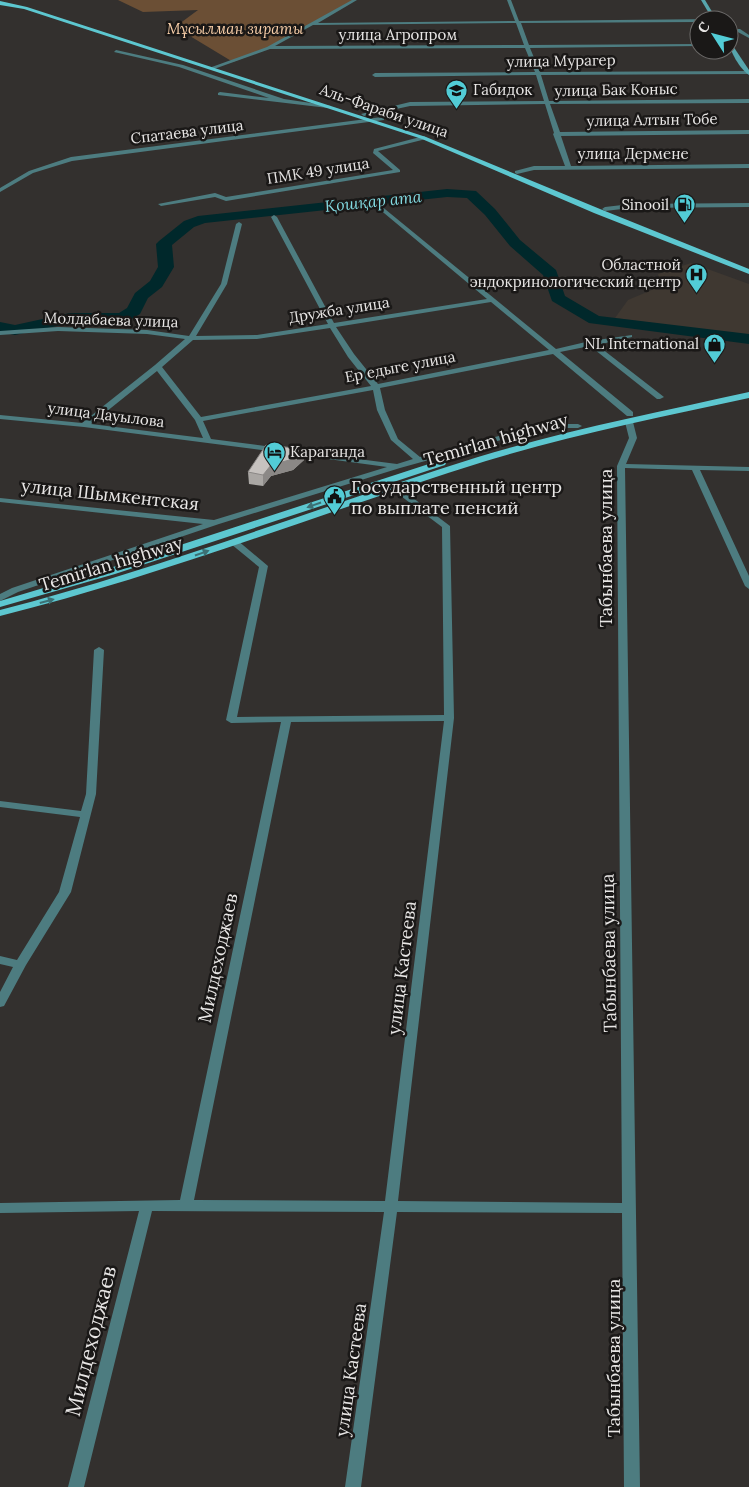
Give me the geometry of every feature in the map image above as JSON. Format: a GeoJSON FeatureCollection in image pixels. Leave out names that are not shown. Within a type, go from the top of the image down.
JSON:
{"type":"FeatureCollection","features":[{"type":"Feature","properties":{"kind":"main road","name":"Аль-Фараби улица"},"geometry":{"type":"LineString","coordinates":[[0,2],[25,8],[382,119],[458,146],[605,209],[749,266]]}},
{"type":"Feature","properties":{"kind":"main road"},"geometry":{"type":"LineString","coordinates":[[739,58],[747,70]]}},
{"type":"Feature","properties":{"kind":"main road","name":"Аль-Фараби улица"},"geometry":{"type":"LineString","coordinates":[[216,67],[424,138],[597,211],[749,272]]}},
{"type":"Feature","properties":{"kind":"main road","name":"Temirlan highway"},"geometry":{"type":"LineString","coordinates":[[1,598],[70,585],[390,484],[749,387]]}},
{"type":"Feature","properties":{"kind":"main road","name":"Temirlan highway"},"geometry":{"type":"LineString","coordinates":[[0,613],[78,593],[234,542],[475,452],[578,426],[749,395]]}},
{"type":"Feature","properties":{"kind":"street"},"geometry":{"type":"LineString","coordinates":[[216,67],[269,48],[356,0]]}},
{"type":"Feature","properties":{"kind":"street"},"geometry":{"type":"LineString","coordinates":[[509,0],[538,74],[568,168]]}},
{"type":"Feature","properties":{"kind":"street"},"geometry":{"type":"LineString","coordinates":[[313,24],[689,20]]}},
{"type":"Feature","properties":{"kind":"street","name":"улица Агропром"},"geometry":{"type":"LineString","coordinates":[[269,48],[689,45]]}},
{"type":"Feature","properties":{"kind":"street"},"geometry":{"type":"LineString","coordinates":[[116,51],[181,66],[284,100]]}},
{"type":"Feature","properties":{"kind":"street","name":"улица Мурагер"},"geometry":{"type":"LineString","coordinates":[[375,75],[747,70]]}},
{"type":"Feature","properties":{"kind":"street"},"geometry":{"type":"LineString","coordinates":[[220,94],[328,106]]}},
{"type":"Feature","properties":{"kind":"street","name":"улица Бак Коныс"},"geometry":{"type":"LineString","coordinates":[[364,114],[410,104],[749,101]]}},
{"type":"Feature","properties":{"kind":"street","name":"Спатаева улица"},"geometry":{"type":"LineString","coordinates":[[0,190],[31,172],[71,159],[382,119]]}},
{"type":"Feature","properties":{"kind":"street","name":"улица Алтын Тобе"},"geometry":{"type":"LineString","coordinates":[[556,134],[749,132]]}},
{"type":"Feature","properties":{"kind":"street","name":"ПМК 49 улица"},"geometry":{"type":"LineString","coordinates":[[160,204],[215,195],[226,199],[398,171],[375,152],[376,150],[424,138]]}},
{"type":"Feature","properties":{"kind":"street","name":"улица Дермене"},"geometry":{"type":"LineString","coordinates":[[517,172],[534,168],[749,166]]}},
{"type":"Feature","properties":{"kind":"street"},"geometry":{"type":"LineString","coordinates":[[605,209],[631,206],[749,205]]}},
{"type":"Feature","properties":{"kind":"street"},"geometry":{"type":"LineString","coordinates":[[380,207],[553,350],[630,418]]}},
{"type":"Feature","properties":{"kind":"street"},"geometry":{"type":"LineString","coordinates":[[274,217],[332,325],[351,355],[376,387],[382,410],[395,440],[419,460]]}},
{"type":"Feature","properties":{"kind":"street"},"geometry":{"type":"LineString","coordinates":[[84,426],[191,338],[224,284],[240,224]]}},
{"type":"Feature","properties":{"kind":"street","name":"Дружба улица"},"geometry":{"type":"LineString","coordinates":[[191,338],[257,337],[492,300]]}},
{"type":"Feature","properties":{"kind":"street","name":"Молдабаева улица"},"geometry":{"type":"LineString","coordinates":[[0,333],[58,329],[147,332],[191,338]]}},
{"type":"Feature","properties":{"kind":"street","name":"Ер едыге улица"},"geometry":{"type":"LineString","coordinates":[[199,420],[630,336]]}},
{"type":"Feature","properties":{"kind":"street"},"geometry":{"type":"LineString","coordinates":[[590,343],[660,398]]}},
{"type":"Feature","properties":{"kind":"street"},"geometry":{"type":"LineString","coordinates":[[158,367],[199,420],[208,441]]}},
{"type":"Feature","properties":{"kind":"street","name":"улица Дауылова"},"geometry":{"type":"LineString","coordinates":[[0,417],[208,441],[397,466]]}},
{"type":"Feature","properties":{"kind":"street","name":"Табынбаева улица"},"geometry":{"type":"LineString","coordinates":[[630,418],[633,438],[621,466],[632,1487]]}},
{"type":"Feature","properties":{"kind":"street"},"geometry":{"type":"LineString","coordinates":[[1,598],[15,590],[216,522],[397,466],[544,426],[578,426]]}},
{"type":"Feature","properties":{"kind":"street"},"geometry":{"type":"LineString","coordinates":[[621,466],[749,469]]}},
{"type":"Feature","properties":{"kind":"street"},"geometry":{"type":"LineString","coordinates":[[695,467],[749,586]]}},
{"type":"Feature","properties":{"kind":"street","name":"улица Кастеева"},"geometry":{"type":"LineString","coordinates":[[353,1487],[391,1206],[450,718],[446,526],[390,484]]}},
{"type":"Feature","properties":{"kind":"street","name":"улица Шымкентская"},"geometry":{"type":"LineString","coordinates":[[0,500],[216,522]]}},
{"type":"Feature","properties":{"kind":"street"},"geometry":{"type":"LineString","coordinates":[[234,542],[264,566],[231,720],[450,718]]}},
{"type":"Feature","properties":{"kind":"street"},"geometry":{"type":"LineString","coordinates":[[0,1003],[20,965],[65,892],[91,794],[99,650]]}},
{"type":"Feature","properties":{"kind":"street","name":"Милдеходжаев"},"geometry":{"type":"LineString","coordinates":[[186,1205],[287,719]]}},
{"type":"Feature","properties":{"kind":"street"},"geometry":{"type":"LineString","coordinates":[[0,804],[86,815]]}},
{"type":"Feature","properties":{"kind":"street"},"geometry":{"type":"LineString","coordinates":[[0,960],[20,965]]}},
{"type":"Feature","properties":{"kind":"street"},"geometry":{"type":"LineString","coordinates":[[0,1208],[186,1205],[630,1208]]}},
{"type":"Feature","properties":{"kind":"street","name":"Милдеходжаев"},"geometry":{"type":"LineString","coordinates":[[76,1487],[147,1206]]}},
{"type":"Feature","properties":{"kind":"shaded area","name":"Областной эндокринологический центр"},"geometry":{"type":"Polygon","coordinates":[[[691,263],[749,284],[749,336],[615,318],[628,300],[661,286],[658,274],[691,263]]]}},
{"type":"Feature","properties":{"kind":"green space","name":"Мұсылман зираты"},"geometry":{"type":"Polygon","coordinates":[[[118,0],[356,0],[269,48],[233,62],[175,27],[198,10],[143,12],[118,0]]]}},
{"type":"Feature","properties":{"kind":"building"},"geometry":{"type":"Polygon","coordinates":[[[266,445],[304,449],[293,459],[271,465],[263,475],[248,472],[266,445]]]}},
{"type":"Feature","properties":{"kind":"waterway","name":"Қошқар ата"},"geometry":{"type":"LineString","coordinates":[[0,327],[15,330],[50,324],[70,318],[122,318],[134,311],[141,296],[156,284],[166,267],[164,244],[189,224],[203,219],[447,193],[471,194],[490,212],[515,243],[550,273],[558,298],[595,320],[749,339]]}},
{"type":"Feature","properties":{"kind":"place","name":"Габидок"},"geometry":{"type":"Point","coordinates":[457,109]}},
{"type":"Feature","properties":{"kind":"place","name":"Sinooil"},"geometry":{"type":"Point","coordinates":[685,224]}},
{"type":"Feature","properties":{"kind":"place","name":"Областной эндокринологический центр"},"geometry":{"type":"Point","coordinates":[697,293]}},
{"type":"Feature","properties":{"kind":"place","name":"NL International"},"geometry":{"type":"Point","coordinates":[715,363]}},
{"type":"Feature","properties":{"kind":"place","name":"Караганда"},"geometry":{"type":"Point","coordinates":[274,471]}},
{"type":"Feature","properties":{"kind":"place","name":"Государственный центр по выплате пенсий"},"geometry":{"type":"Point","coordinates":[335,516]}}]}
